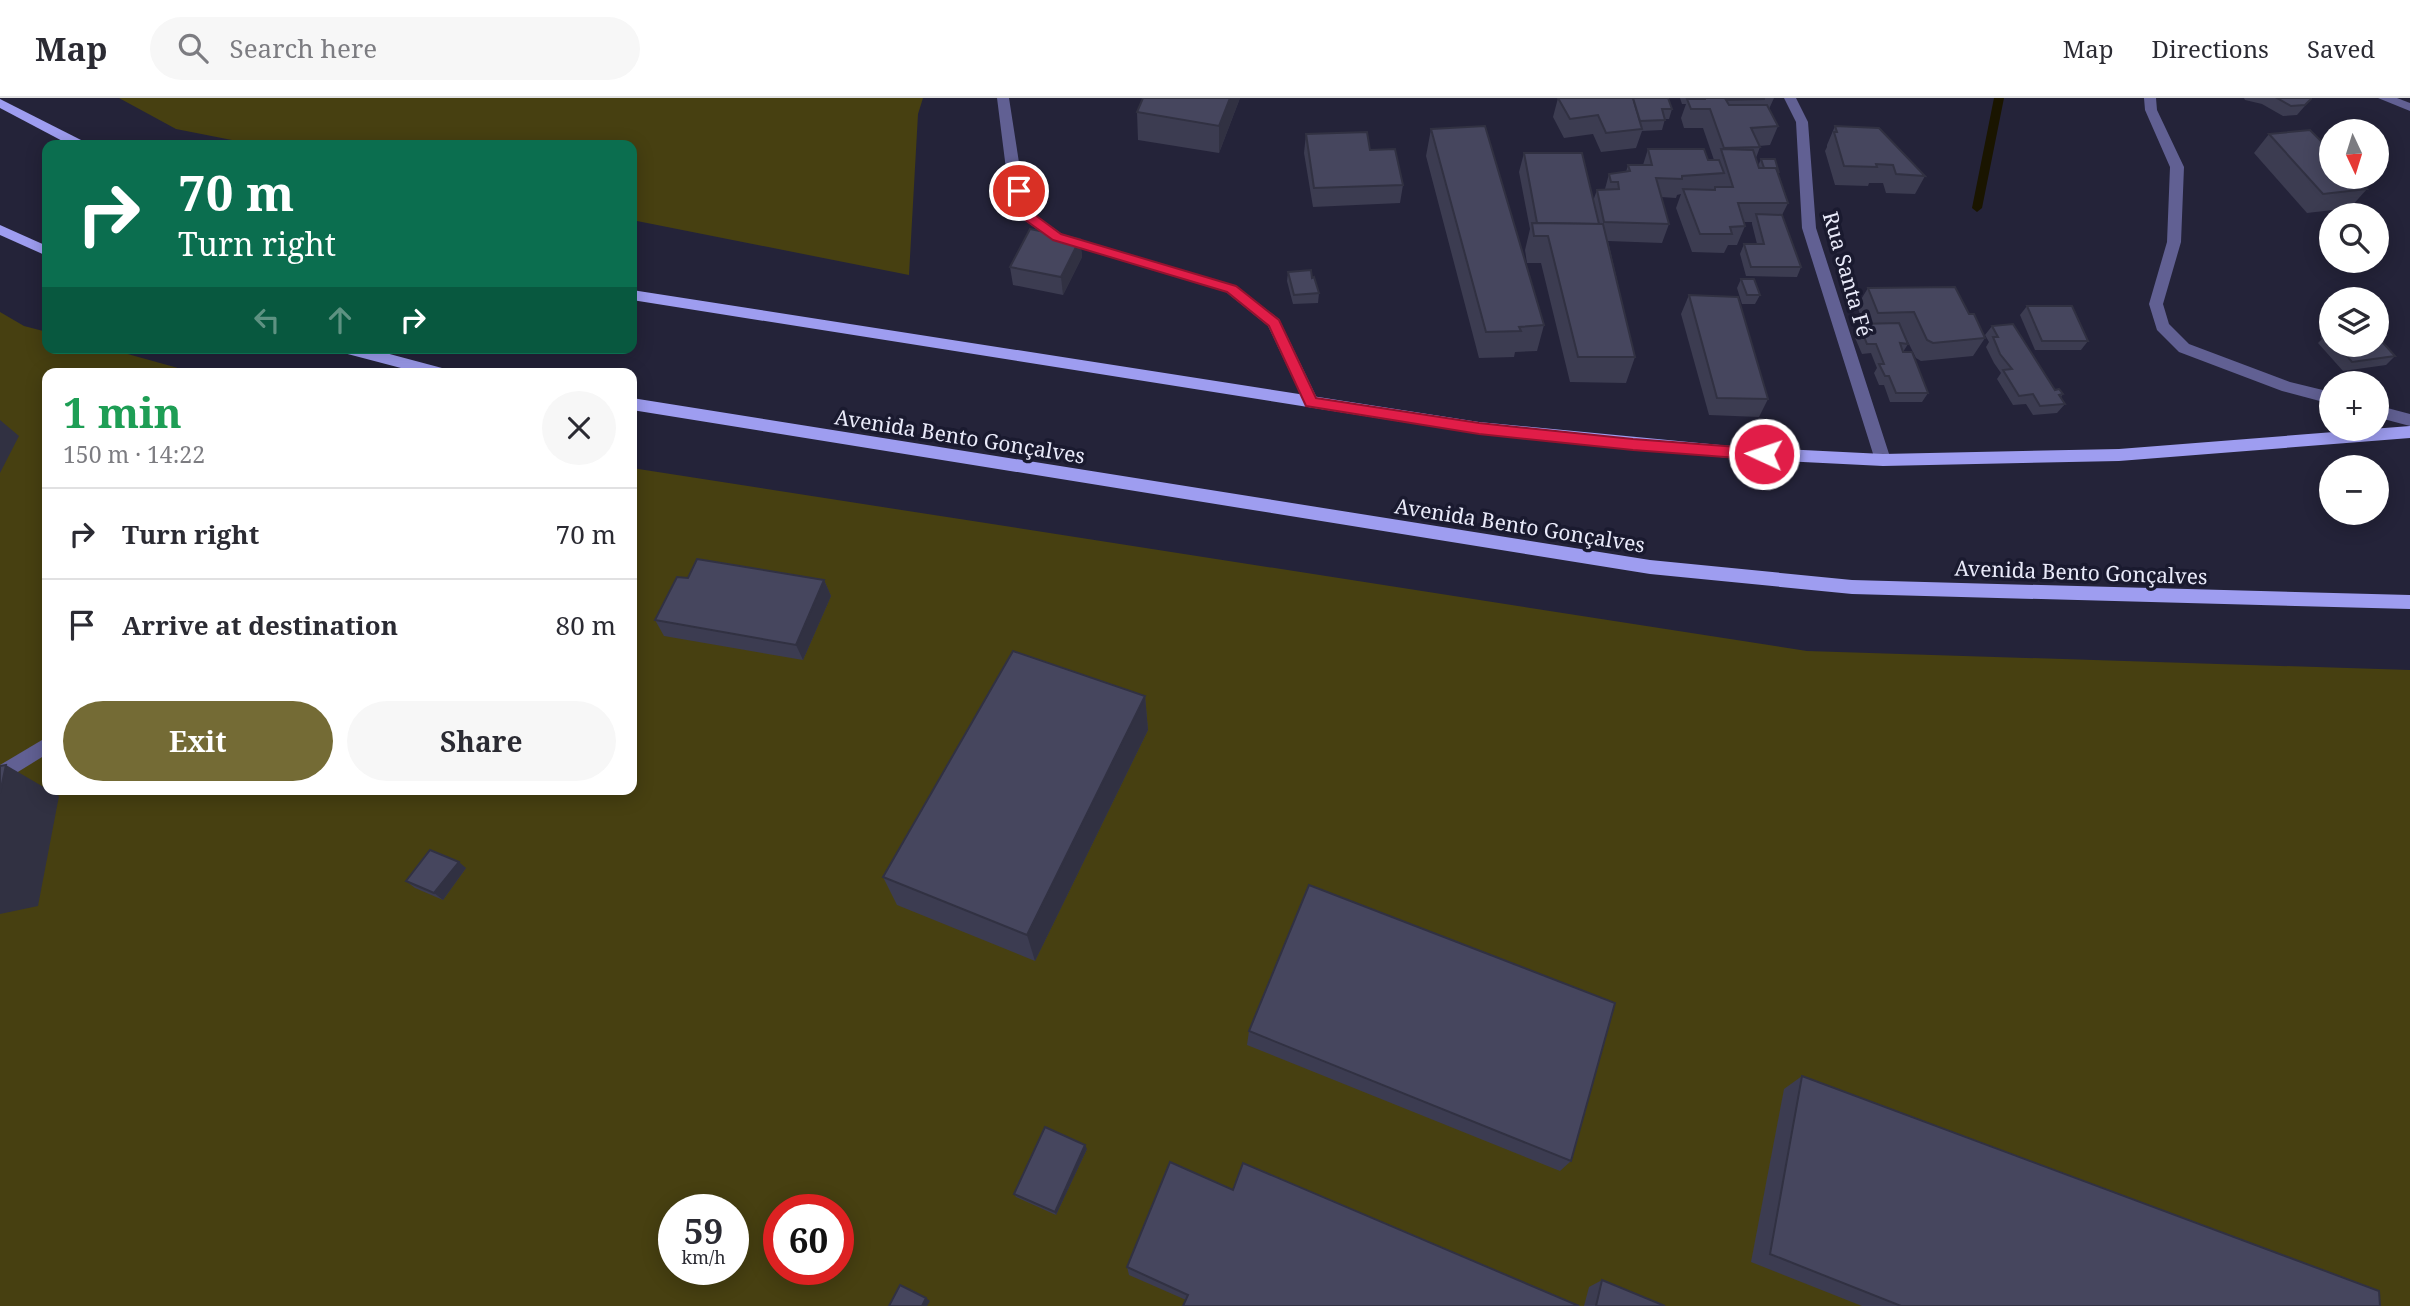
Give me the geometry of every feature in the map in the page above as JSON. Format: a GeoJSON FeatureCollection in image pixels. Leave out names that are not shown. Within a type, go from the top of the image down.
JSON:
{"type":"FeatureCollection","features":[{"type":"Feature","properties":{"kind":"main road"},"geometry":{"type":"LineString","coordinates":[[0,103],[70,140]]}},
{"type":"Feature","properties":{"kind":"main road"},"geometry":{"type":"LineString","coordinates":[[0,230],[42,249]]}},
{"type":"Feature","properties":{"kind":"main road"},"geometry":{"type":"LineString","coordinates":[[637,296],[1479,428],[1633,445],[1883,460],[2119,455],[2410,432]]}},
{"type":"Feature","properties":{"kind":"main road"},"geometry":{"type":"LineString","coordinates":[[368,354],[423,368]]}},
{"type":"Feature","properties":{"kind":"main road","name":"Avenida Bento Gonçalves"},"geometry":{"type":"LineString","coordinates":[[637,405],[1650,568],[1842,586],[2410,602]]}},
{"type":"Feature","properties":{"kind":"street"},"geometry":{"type":"LineString","coordinates":[[1003,98],[1013,169],[1025,214],[1057,237],[1231,289],[1275,323],[1311,402]]}},
{"type":"Feature","properties":{"kind":"street","name":"Rua Santa Fé"},"geometry":{"type":"LineString","coordinates":[[1790,98],[1802,122],[1809,229],[1883,460]]}},
{"type":"Feature","properties":{"kind":"street"},"geometry":{"type":"LineString","coordinates":[[2150,98],[2151,110],[2177,167],[2174,242],[2157,304],[2162,326],[2184,348],[2287,387],[2319,395]]}},
{"type":"Feature","properties":{"kind":"street"},"geometry":{"type":"LineString","coordinates":[[2384,98],[2410,107]]}},
{"type":"Feature","properties":{"kind":"street"},"geometry":{"type":"LineString","coordinates":[[2389,414],[2410,419]]}},
{"type":"Feature","properties":{"kind":"street"},"geometry":{"type":"LineString","coordinates":[[0,775],[42,748]]}},
{"type":"Feature","properties":{"kind":"shaded area"},"geometry":{"type":"Polygon","coordinates":[[[119,98],[923,98],[918,114],[909,275],[637,221],[637,140],[232,140],[176,129],[119,98]]]}},
{"type":"Feature","properties":{"kind":"shaded area"},"geometry":{"type":"Polygon","coordinates":[[[0,312],[24,326],[42,331],[42,354],[128,354],[178,368],[42,368],[42,795],[637,795],[637,469],[1807,651],[2410,670],[2410,1306],[0,1306],[0,312]]]}},
{"type":"Feature","properties":{"kind":"building"},"geometry":{"type":"Polygon","coordinates":[[[1143,98],[1230,98],[1219,126],[1137,112],[1143,98]]]}},
{"type":"Feature","properties":{"kind":"building"},"geometry":{"type":"Polygon","coordinates":[[[1558,98],[1633,98],[1642,129],[1606,133],[1598,115],[1570,119],[1558,98]]]}},
{"type":"Feature","properties":{"kind":"building"},"geometry":{"type":"Polygon","coordinates":[[[1633,98],[1668,98],[1672,109],[1662,109],[1665,120],[1640,121],[1633,98]]]}},
{"type":"Feature","properties":{"kind":"building"},"geometry":{"type":"Polygon","coordinates":[[[1764,98],[1726,100],[1729,105],[1767,105],[1778,126],[1751,128],[1760,147],[1724,148],[1710,109],[1691,109],[1687,99],[1764,98]]]}},
{"type":"Feature","properties":{"kind":"building"},"geometry":{"type":"Polygon","coordinates":[[[2277,98],[2311,99],[2305,105],[2291,106],[2277,98]]]}},
{"type":"Feature","properties":{"kind":"building"},"geometry":{"type":"Polygon","coordinates":[[[1485,126],[1544,325],[1519,327],[1521,331],[1486,332],[1431,129],[1485,126]]]}},
{"type":"Feature","properties":{"kind":"building"},"geometry":{"type":"Polygon","coordinates":[[[1835,126],[1879,128],[1925,176],[1896,174],[1893,165],[1844,166],[1834,132],[1837,132],[1835,126]]]}},
{"type":"Feature","properties":{"kind":"building"},"geometry":{"type":"Polygon","coordinates":[[[2310,130],[2319,139],[2319,189],[2367,189],[2323,194],[2269,134],[2310,130]]]}},
{"type":"Feature","properties":{"kind":"building"},"geometry":{"type":"Polygon","coordinates":[[[1367,132],[1370,150],[1395,149],[1403,185],[1314,188],[1306,134],[1367,132]]]}},
{"type":"Feature","properties":{"kind":"building"},"geometry":{"type":"Polygon","coordinates":[[[1648,149],[1704,149],[1708,160],[1719,160],[1724,173],[1682,176],[1682,179],[1656,178],[1669,224],[1604,222],[1597,190],[1619,189],[1618,182],[1611,182],[1609,174],[1630,171],[1628,165],[1652,165],[1648,149]]]}},
{"type":"Feature","properties":{"kind":"building"},"geometry":{"type":"Polygon","coordinates":[[[1721,149],[1753,150],[1759,168],[1776,168],[1788,203],[1738,203],[1745,226],[1730,227],[1732,234],[1700,234],[1683,189],[1715,190],[1715,187],[1733,187],[1721,149]]]}},
{"type":"Feature","properties":{"kind":"building"},"geometry":{"type":"Polygon","coordinates":[[[1524,153],[1582,153],[1599,224],[1537,223],[1524,153]]]}},
{"type":"Feature","properties":{"kind":"building"},"geometry":{"type":"Polygon","coordinates":[[[1761,159],[1775,159],[1779,173],[1776,168],[1764,168],[1761,159]]]}},
{"type":"Feature","properties":{"kind":"building"},"geometry":{"type":"Polygon","coordinates":[[[1756,214],[1782,215],[1801,267],[1751,267],[1744,244],[1764,244],[1756,214]]]}},
{"type":"Feature","properties":{"kind":"building"},"geometry":{"type":"Polygon","coordinates":[[[1532,223],[1603,224],[1635,357],[1578,357],[1548,236],[1534,236],[1532,223]]]}},
{"type":"Feature","properties":{"kind":"building"},"geometry":{"type":"Polygon","coordinates":[[[1030,229],[1080,239],[1061,277],[1010,267],[1030,229]]]}},
{"type":"Feature","properties":{"kind":"building"},"geometry":{"type":"Polygon","coordinates":[[[1311,270],[1319,293],[1294,295],[1288,272],[1311,270]]]}},
{"type":"Feature","properties":{"kind":"building"},"geometry":{"type":"Polygon","coordinates":[[[1741,279],[1754,279],[1760,295],[1747,295],[1741,279]]]}},
{"type":"Feature","properties":{"kind":"building"},"geometry":{"type":"Polygon","coordinates":[[[1955,287],[1969,314],[1974,314],[1985,338],[1933,343],[1927,340],[1914,312],[1878,313],[1868,288],[1955,287]]]}},
{"type":"Feature","properties":{"kind":"building"},"geometry":{"type":"Polygon","coordinates":[[[1689,295],[1738,297],[1768,399],[1717,398],[1689,295]]]}},
{"type":"Feature","properties":{"kind":"building"},"geometry":{"type":"Polygon","coordinates":[[[2027,306],[2072,306],[2088,341],[2042,341],[2027,306]]]}},
{"type":"Feature","properties":{"kind":"building"},"geometry":{"type":"Polygon","coordinates":[[[1899,323],[1908,344],[1900,343],[1903,352],[1912,352],[1928,393],[1896,393],[1889,376],[1885,376],[1879,364],[1884,364],[1876,344],[1867,344],[1859,324],[1899,323]]]}},
{"type":"Feature","properties":{"kind":"building"},"geometry":{"type":"Polygon","coordinates":[[[2013,324],[2055,390],[2059,389],[2063,394],[2059,395],[2065,404],[2040,406],[2033,394],[2019,396],[2003,370],[2012,369],[2000,354],[1993,337],[1998,337],[1992,326],[2013,324]]]}},
{"type":"Feature","properties":{"kind":"building"},"geometry":{"type":"Polygon","coordinates":[[[2348,357],[2388,357],[2352,362],[2348,357]]]}},
{"type":"Feature","properties":{"kind":"building"},"geometry":{"type":"Polygon","coordinates":[[[697,559],[824,580],[796,645],[655,620],[677,577],[688,578],[697,559]]]}},
{"type":"Feature","properties":{"kind":"building"},"geometry":{"type":"Polygon","coordinates":[[[1013,651],[1145,696],[1027,935],[883,877],[1013,651]]]}},
{"type":"Feature","properties":{"kind":"building"},"geometry":{"type":"Polygon","coordinates":[[[6,765],[0,793],[0,766],[6,765]]]}},
{"type":"Feature","properties":{"kind":"building"},"geometry":{"type":"Polygon","coordinates":[[[430,850],[459,862],[434,893],[406,881],[430,850]]]}},
{"type":"Feature","properties":{"kind":"building"},"geometry":{"type":"Polygon","coordinates":[[[1309,885],[1615,1003],[1571,1161],[1249,1031],[1309,885]]]}},
{"type":"Feature","properties":{"kind":"building"},"geometry":{"type":"Polygon","coordinates":[[[1802,1076],[2379,1291],[2380,1306],[1901,1306],[1770,1254],[1802,1076]]]}},
{"type":"Feature","properties":{"kind":"building"},"geometry":{"type":"Polygon","coordinates":[[[1045,1127],[1085,1145],[1055,1212],[1014,1194],[1045,1127]]]}},
{"type":"Feature","properties":{"kind":"building"},"geometry":{"type":"Polygon","coordinates":[[[1170,1162],[1233,1190],[1243,1163],[1579,1306],[1183,1306],[1188,1295],[1127,1267],[1170,1162]]]}},
{"type":"Feature","properties":{"kind":"building"},"geometry":{"type":"Polygon","coordinates":[[[1602,1280],[1665,1306],[1596,1306],[1602,1280]]]}},
{"type":"Feature","properties":{"kind":"building"},"geometry":{"type":"Polygon","coordinates":[[[900,1285],[926,1298],[922,1306],[889,1306],[900,1285]]]}},
{"type":"Feature","properties":{"kind":"waterway"},"geometry":{"type":"LineString","coordinates":[[1977,208],[1999,98]]}},
{"type":"Feature","properties":{"kind":"route"},"geometry":{"type":"LineString","coordinates":[[1019,191],[1025,214],[1057,237],[1231,289],[1275,323],[1311,402],[1479,428],[1633,445],[1764,454]]}}]}
